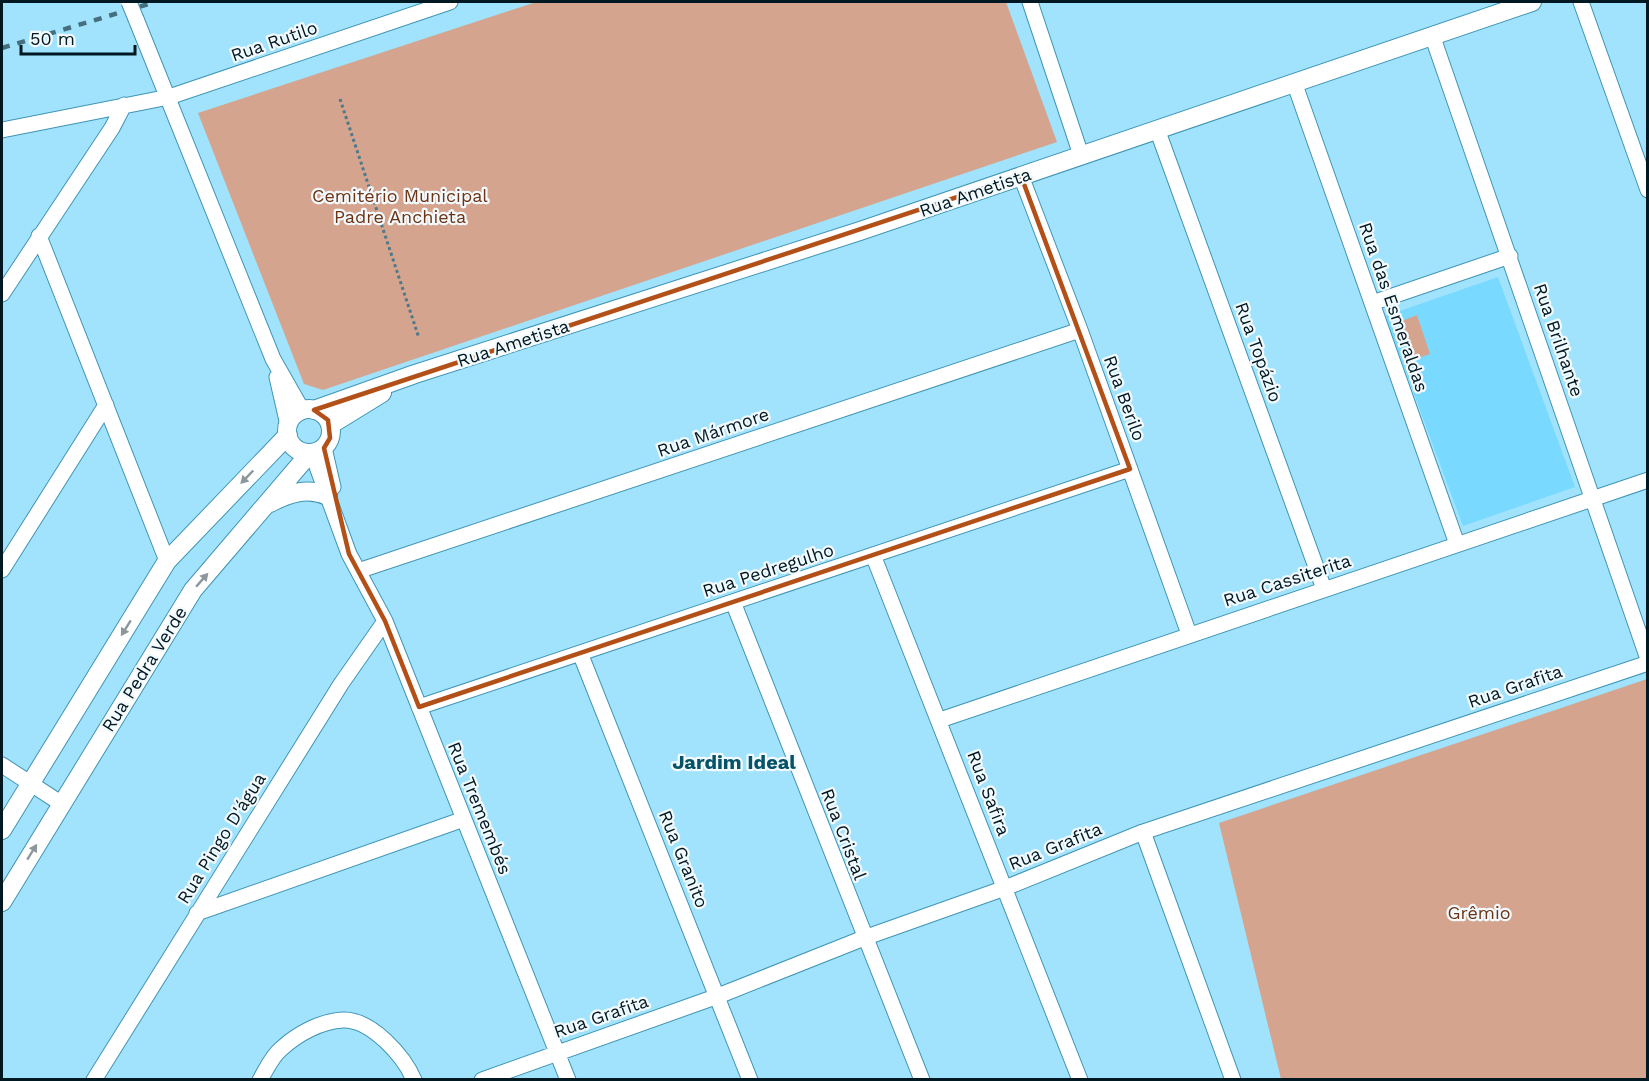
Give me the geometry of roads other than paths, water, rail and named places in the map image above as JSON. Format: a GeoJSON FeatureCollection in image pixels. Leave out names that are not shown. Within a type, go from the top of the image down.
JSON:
{"type":"FeatureCollection","features":[{"type":"Feature","properties":{"kind":"street"},"geometry":{"type":"LineString","coordinates":[[129,2],[273,359],[293,447],[315,451],[330,438],[330,425],[324,415],[308,410],[273,359]]}},
{"type":"Feature","properties":{"kind":"street","name":"Rua Rutilo"},"geometry":{"type":"LineString","coordinates":[[2,130],[169,97],[450,2]]}},
{"type":"Feature","properties":{"kind":"street"},"geometry":{"type":"LineString","coordinates":[[1030,2],[1081,155]]}},
{"type":"Feature","properties":{"kind":"street","name":"Rua Ametista"},"geometry":{"type":"LineString","coordinates":[[308,410],[816,246],[1532,2]]}},
{"type":"Feature","properties":{"kind":"street"},"geometry":{"type":"LineString","coordinates":[[1581,2],[1647,190]]}},
{"type":"Feature","properties":{"kind":"street","name":"Rua Brilhante"},"geometry":{"type":"LineString","coordinates":[[1432,35],[1594,498],[1647,661]]}},
{"type":"Feature","properties":{"kind":"street","name":"Rua das Esmeraldas"},"geometry":{"type":"LineString","coordinates":[[1294,82],[1457,544]]}},
{"type":"Feature","properties":{"kind":"street"},"geometry":{"type":"LineString","coordinates":[[2,294],[112,128],[124,105]]}},
{"type":"Feature","properties":{"kind":"street","name":"Rua Topázio"},"geometry":{"type":"LineString","coordinates":[[1157,129],[1324,589]]}},
{"type":"Feature","properties":{"kind":"street","name":"Rua Berilo"},"geometry":{"type":"LineString","coordinates":[[1021,176],[1080,330],[1189,634]]}},
{"type":"Feature","properties":{"kind":"street"},"geometry":{"type":"LineString","coordinates":[[39,237],[167,561]]}},
{"type":"Feature","properties":{"kind":"street"},"geometry":{"type":"LineString","coordinates":[[1372,303],[1510,256]]}},
{"type":"Feature","properties":{"kind":"street","name":"Rua Mármore"},"geometry":{"type":"LineString","coordinates":[[358,571],[1080,330]]}},
{"type":"Feature","properties":{"kind":"street","name":"Rua Ametista"},"geometry":{"type":"LineString","coordinates":[[330,425],[415,374]]}},
{"type":"Feature","properties":{"kind":"street"},"geometry":{"type":"LineString","coordinates":[[2,570],[106,405]]}},
{"type":"Feature","properties":{"kind":"street"},"geometry":{"type":"LineString","coordinates":[[288,430],[294,416],[308,410]]}},
{"type":"Feature","properties":{"kind":"street","name":"Rua Pedra Verde"},"geometry":{"type":"LineString","coordinates":[[2,830],[167,561],[288,430]]}},
{"type":"Feature","properties":{"kind":"street","name":"Rua Tremembés"},"geometry":{"type":"LineString","coordinates":[[315,451],[350,554]]}},
{"type":"Feature","properties":{"kind":"street","name":"Rua Tremembés"},"geometry":{"type":"LineString","coordinates":[[315,451],[328,496],[350,554],[385,621],[568,1080]]}},
{"type":"Feature","properties":{"kind":"street","name":"Rua Pedra Verde"},"geometry":{"type":"LineString","coordinates":[[2,902],[193,590],[315,451]]}},
{"type":"Feature","properties":{"kind":"street","name":"Rua Pedregulho"},"geometry":{"type":"LineString","coordinates":[[419,707],[1130,469]]}},
{"type":"Feature","properties":{"kind":"street","name":"Rua Cassiterita"},"geometry":{"type":"LineString","coordinates":[[940,720],[1647,480]]}},
{"type":"Feature","properties":{"kind":"street"},"geometry":{"type":"LineString","coordinates":[[268,504],[295,493],[314,490],[328,496]]}},
{"type":"Feature","properties":{"kind":"street","name":"Rua Safira"},"geometry":{"type":"LineString","coordinates":[[873,555],[940,720],[1080,1080]]}},
{"type":"Feature","properties":{"kind":"street","name":"Rua Cristal"},"geometry":{"type":"LineString","coordinates":[[733,602],[922,1080]]}},
{"type":"Feature","properties":{"kind":"street","name":"Rua Pingo D'água"},"geometry":{"type":"LineString","coordinates":[[94,1080],[196,913],[341,684],[385,621]]}},
{"type":"Feature","properties":{"kind":"street","name":"Rua Granito"},"geometry":{"type":"LineString","coordinates":[[580,653],[750,1080]]}},
{"type":"Feature","properties":{"kind":"street","name":"Rua Grafita"},"geometry":{"type":"LineString","coordinates":[[482,1080],[718,996],[864,938],[1005,888],[1143,832],[1647,661]]}},
{"type":"Feature","properties":{"kind":"street"},"geometry":{"type":"LineString","coordinates":[[2,765],[62,804]]}},
{"type":"Feature","properties":{"kind":"street"},"geometry":{"type":"LineString","coordinates":[[196,913],[464,819]]}},
{"type":"Feature","properties":{"kind":"street"},"geometry":{"type":"LineString","coordinates":[[1143,832],[1233,1080]]}},
{"type":"Feature","properties":{"kind":"street"},"geometry":{"type":"LineString","coordinates":[[260,1080],[279,1050],[312,1028],[344,1020],[378,1033],[410,1069],[414,1080]]}},
{"type":"Feature","properties":{"kind":"railway"},"geometry":{"type":"LineString","coordinates":[[2,48],[155,2]]}},
{"type":"Feature","properties":{"kind":"district","name":"Jardim Ideal"},"geometry":{"type":"Point","coordinates":[734,762]}},
{"type":"Feature","properties":{"kind":"park label","name":"Cemitério Municipal Padre Anchieta"},"geometry":{"type":"Point","coordinates":[400,205]}},
{"type":"Feature","properties":{"kind":"park label","name":"Grêmio"},"geometry":{"type":"Point","coordinates":[1479,912]}}]}
